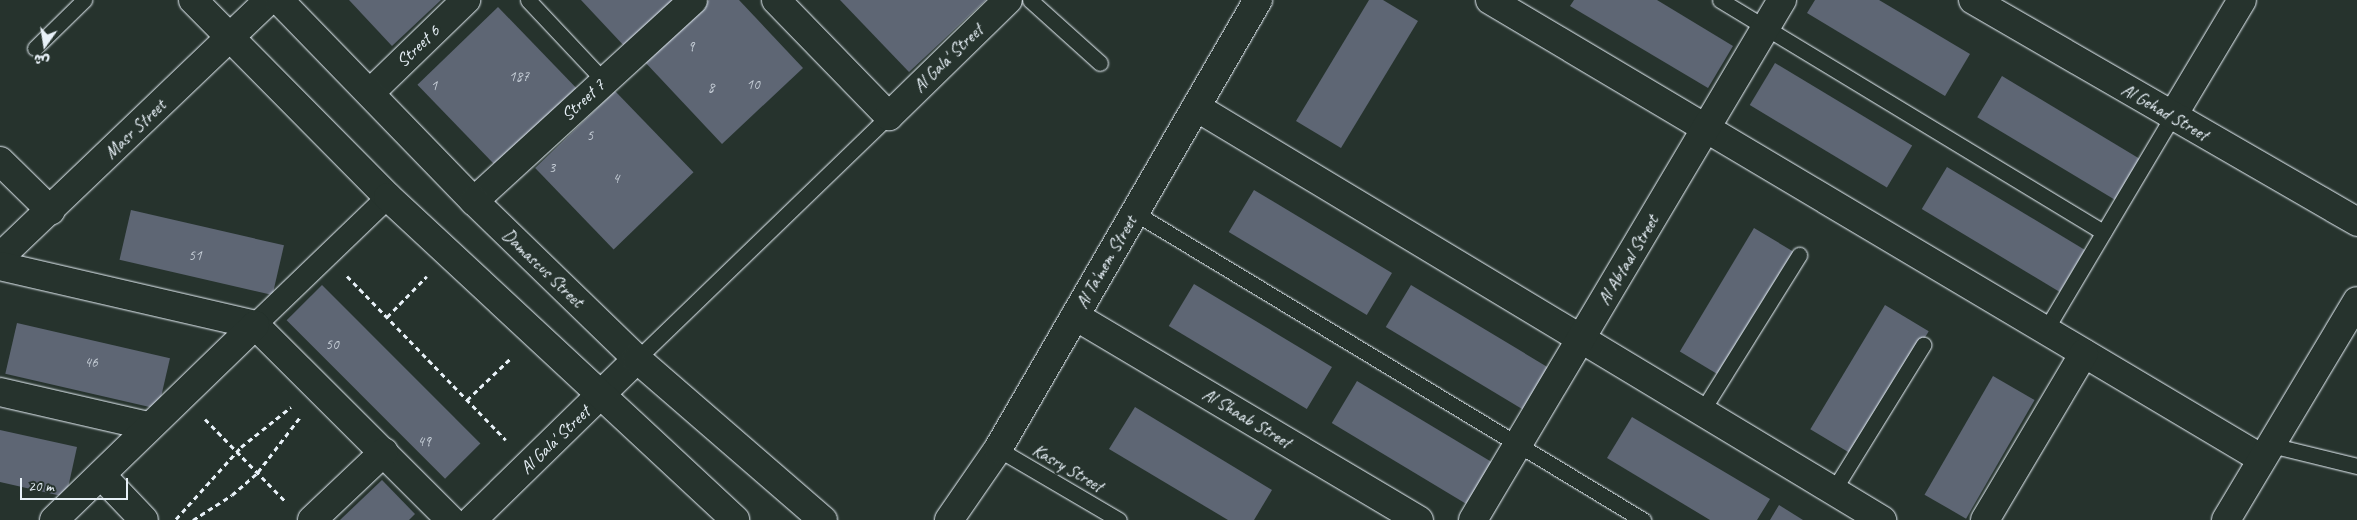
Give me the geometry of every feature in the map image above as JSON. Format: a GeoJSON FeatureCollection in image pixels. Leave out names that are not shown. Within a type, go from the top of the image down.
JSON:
{"type":"FeatureCollection","features":[{"type":"Feature","properties":{"kind":"street"},"geometry":{"type":"LineString","coordinates":[[193,0],[448,255],[735,520]]}},
{"type":"Feature","properties":{"kind":"street","name":"Masr Street"},"geometry":{"type":"LineString","coordinates":[[0,257],[51,211],[269,0]]}},
{"type":"Feature","properties":{"kind":"street","name":"Damascus Street"},"geometry":{"type":"LineString","coordinates":[[279,0],[474,201],[637,359],[823,520]]}},
{"type":"Feature","properties":{"kind":"street","name":"Street 6"},"geometry":{"type":"LineString","coordinates":[[370,92],[466,0]]}},
{"type":"Feature","properties":{"kind":"street","name":"Street 7"},"geometry":{"type":"LineString","coordinates":[[474,201],[693,0]]}},
{"type":"Feature","properties":{"kind":"street"},"geometry":{"type":"LineString","coordinates":[[776,0],[888,116]]}},
{"type":"Feature","properties":{"kind":"street","name":"Al Gala' Street"},"geometry":{"type":"LineString","coordinates":[[888,116],[1008,0]]}},
{"type":"Feature","properties":{"kind":"street"},"geometry":{"type":"LineString","coordinates":[[1490,0],[2045,331],[2267,452]]}},
{"type":"Feature","properties":{"kind":"street","name":"Al Abtaal Street"},"geometry":{"type":"LineString","coordinates":[[1473,520],[1782,0]]}},
{"type":"Feature","properties":{"kind":"street","name":"Al Gehad Street"},"geometry":{"type":"LineString","coordinates":[[1973,0],[2357,222]]}},
{"type":"Feature","properties":{"kind":"street"},"geometry":{"type":"LineString","coordinates":[[2172,116],[2242,0]]}},
{"type":"Feature","properties":{"kind":"street","name":"Al Ta'mem Street"},"geometry":{"type":"LineString","coordinates":[[949,520],[998,449],[1196,107],[1250,4]]}},
{"type":"Feature","properties":{"kind":"street"},"geometry":{"type":"LineString","coordinates":[[1196,107],[1882,520]]}},
{"type":"Feature","properties":{"kind":"street"},"geometry":{"type":"LineString","coordinates":[[0,162],[51,211]]}},
{"type":"Feature","properties":{"kind":"street"},"geometry":{"type":"LineString","coordinates":[[54,520],[149,426],[388,197]]}},
{"type":"Feature","properties":{"kind":"street"},"geometry":{"type":"LineString","coordinates":[[0,266],[255,325],[451,520]]}},
{"type":"Feature","properties":{"kind":"street"},"geometry":{"type":"LineString","coordinates":[[2226,520],[2357,301]]}},
{"type":"Feature","properties":{"kind":"street","name":"Al Shaab Street"},"geometry":{"type":"LineString","coordinates":[[1075,316],[1419,520]]}},
{"type":"Feature","properties":{"kind":"street"},"geometry":{"type":"LineString","coordinates":[[1985,520],[2084,353]]}},
{"type":"Feature","properties":{"kind":"street","name":"Al Gala' Street"},"geometry":{"type":"LineString","coordinates":[[472,520],[637,359]]}},
{"type":"Feature","properties":{"kind":"street"},"geometry":{"type":"LineString","coordinates":[[0,392],[149,426]]}},
{"type":"Feature","properties":{"kind":"street"},"geometry":{"type":"LineString","coordinates":[[302,513],[384,452]]}},
{"type":"Feature","properties":{"kind":"street"},"geometry":{"type":"LineString","coordinates":[[101,475],[144,520]]}},
{"type":"Feature","properties":{"kind":"lane"},"geometry":{"type":"LineString","coordinates":[[35,48],[84,0]]}},
{"type":"Feature","properties":{"kind":"lane"},"geometry":{"type":"LineString","coordinates":[[528,0],[604,81]]}},
{"type":"Feature","properties":{"kind":"lane"},"geometry":{"type":"LineString","coordinates":[[1030,0],[1100,63]]}},
{"type":"Feature","properties":{"kind":"lane"},"geometry":{"type":"LineString","coordinates":[[1720,0],[2103,232]]}},
{"type":"Feature","properties":{"kind":"lane"},"geometry":{"type":"LineString","coordinates":[[637,359],[888,116]]}},
{"type":"Feature","properties":{"kind":"lane"},"geometry":{"type":"LineString","coordinates":[[2045,331],[2172,116]]}},
{"type":"Feature","properties":{"kind":"lane"},"geometry":{"type":"LineString","coordinates":[[1135,212],[1643,520]]}},
{"type":"Feature","properties":{"kind":"lane"},"geometry":{"type":"LineString","coordinates":[[1702,411],[1799,254]]}},
{"type":"Feature","properties":{"kind":"lane"},"geometry":{"type":"LineString","coordinates":[[1833,491],[1923,345]]}},
{"type":"Feature","properties":{"kind":"lane","name":"Kasry Street"},"geometry":{"type":"LineString","coordinates":[[998,449],[1119,520]]}},
{"type":"Feature","properties":{"kind":"lane"},"geometry":{"type":"LineString","coordinates":[[2267,452],[2357,466]]}},
{"type":"Feature","properties":{"kind":"path"},"geometry":{"type":"LineString","coordinates":[[387,317],[448,255]]}},
{"type":"Feature","properties":{"kind":"path"},"geometry":{"type":"LineString","coordinates":[[328,256],[530,464]]}},
{"type":"Feature","properties":{"kind":"path"},"geometry":{"type":"LineString","coordinates":[[467,400],[534,336]]}},
{"type":"Feature","properties":{"kind":"path"},"geometry":{"type":"LineString","coordinates":[[175,520],[237,451],[272,420],[319,389]]}},
{"type":"Feature","properties":{"kind":"path"},"geometry":{"type":"LineString","coordinates":[[193,520],[232,495],[258,472],[319,389]]}},
{"type":"Feature","properties":{"kind":"path"},"geometry":{"type":"LineString","coordinates":[[182,396],[302,513]]}},
{"type":"Feature","properties":{"kind":"building"},"geometry":{"type":"Polygon","coordinates":[[[349,0],[441,0],[392,46],[349,0]]]}},
{"type":"Feature","properties":{"kind":"building"},"geometry":{"type":"Polygon","coordinates":[[[581,0],[677,0],[626,48],[581,0]]]}},
{"type":"Feature","properties":{"kind":"building"},"geometry":{"type":"Polygon","coordinates":[[[709,0],[739,0],[803,68],[722,144],[644,61],[709,0]]]}},
{"type":"Feature","properties":{"kind":"building"},"geometry":{"type":"Polygon","coordinates":[[[840,0],[986,0],[909,72],[840,0]]]}},
{"type":"Feature","properties":{"kind":"building"},"geometry":{"type":"Polygon","coordinates":[[[1369,0],[1383,0],[1418,21],[1341,148],[1296,121],[1369,0]]]}},
{"type":"Feature","properties":{"kind":"building"},"geometry":{"type":"Polygon","coordinates":[[[1574,0],[1657,0],[1733,46],[1708,88],[1570,6],[1574,0]]]}},
{"type":"Feature","properties":{"kind":"building"},"geometry":{"type":"Polygon","coordinates":[[[1815,0],[1879,0],[1970,54],[1945,96],[1807,13],[1815,0]]]}},
{"type":"Feature","properties":{"kind":"building"},"geometry":{"type":"Polygon","coordinates":[[[498,7],[576,88],[496,166],[417,85],[498,7]]]}},
{"type":"Feature","properties":{"kind":"building"},"geometry":{"type":"Polygon","coordinates":[[[1775,63],[1912,145],[1887,187],[1750,105],[1775,63]]]}},
{"type":"Feature","properties":{"kind":"building"},"geometry":{"type":"Polygon","coordinates":[[[2002,76],[2140,159],[2115,200],[1977,117],[2002,76]]]}},
{"type":"Feature","properties":{"kind":"building"},"geometry":{"type":"Polygon","coordinates":[[[615,91],[693,172],[614,249],[535,168],[615,91]]]}},
{"type":"Feature","properties":{"kind":"building"},"geometry":{"type":"Polygon","coordinates":[[[1947,167],[2085,250],[2060,292],[1922,209],[1947,167]]]}},
{"type":"Feature","properties":{"kind":"building"},"geometry":{"type":"Polygon","coordinates":[[[1254,190],[1392,273],[1367,315],[1229,232],[1254,190]]]}},
{"type":"Feature","properties":{"kind":"building"},"geometry":{"type":"Polygon","coordinates":[[[131,210],[284,245],[273,295],[120,260],[131,210]]]}},
{"type":"Feature","properties":{"kind":"building"},"geometry":{"type":"Polygon","coordinates":[[[1754,228],[1794,252],[1720,376],[1680,351],[1754,228]]]}},
{"type":"Feature","properties":{"kind":"building"},"geometry":{"type":"Polygon","coordinates":[[[1194,284],[1332,367],[1307,409],[1169,326],[1194,284]]]}},
{"type":"Feature","properties":{"kind":"building"},"geometry":{"type":"Polygon","coordinates":[[[322,285],[480,443],[445,479],[287,320],[322,285]]]}},
{"type":"Feature","properties":{"kind":"building"},"geometry":{"type":"Polygon","coordinates":[[[1411,285],[1548,367],[1523,409],[1386,327],[1411,285]]]}},
{"type":"Feature","properties":{"kind":"building"},"geometry":{"type":"Polygon","coordinates":[[[1885,305],[1929,331],[1854,456],[1810,429],[1885,305]]]}},
{"type":"Feature","properties":{"kind":"building"},"geometry":{"type":"Polygon","coordinates":[[[17,323],[170,358],[158,409],[5,374],[17,323]]]}},
{"type":"Feature","properties":{"kind":"building"},"geometry":{"type":"Polygon","coordinates":[[[1993,376],[2035,400],[1966,519],[1924,495],[1993,376]]]}},
{"type":"Feature","properties":{"kind":"building"},"geometry":{"type":"Polygon","coordinates":[[[1357,381],[1494,463],[1469,505],[1332,423],[1357,381]]]}},
{"type":"Feature","properties":{"kind":"building"},"geometry":{"type":"Polygon","coordinates":[[[1135,407],[1272,490],[1254,520],[1228,520],[1109,449],[1135,407]]]}},
{"type":"Feature","properties":{"kind":"building"},"geometry":{"type":"Polygon","coordinates":[[[1632,417],[1770,499],[1757,520],[1710,520],[1607,458],[1632,417]]]}},
{"type":"Feature","properties":{"kind":"building"},"geometry":{"type":"Polygon","coordinates":[[[0,430],[77,447],[66,497],[0,482],[0,430]]]}},
{"type":"Feature","properties":{"kind":"building"},"geometry":{"type":"Polygon","coordinates":[[[382,480],[415,514],[409,520],[340,520],[382,480]]]}},
{"type":"Feature","properties":{"kind":"building"},"geometry":{"type":"Polygon","coordinates":[[[1779,505],[1803,520],[1770,520],[1779,505]]]}}]}
